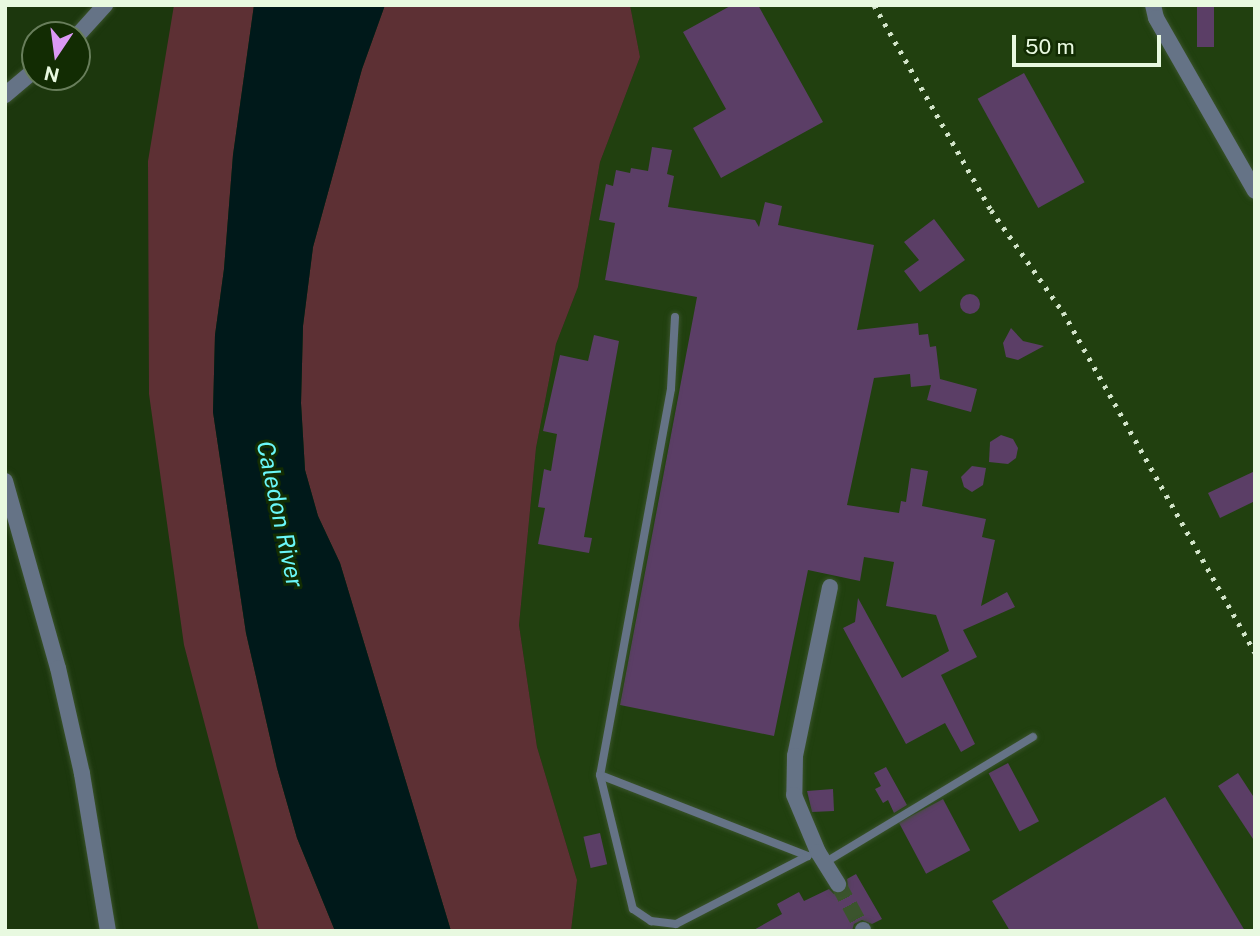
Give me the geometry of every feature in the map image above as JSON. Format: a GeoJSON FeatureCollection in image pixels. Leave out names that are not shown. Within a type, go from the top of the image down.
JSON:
{"type":"FeatureCollection","features":[{"type":"Feature","properties":{"kind":"street"},"geometry":{"type":"LineString","coordinates":[[91,21],[105,5]]}},
{"type":"Feature","properties":{"kind":"street"},"geometry":{"type":"LineString","coordinates":[[1153,5],[1156,18],[1255,191]]}},
{"type":"Feature","properties":{"kind":"street"},"geometry":{"type":"LineString","coordinates":[[5,96],[21,82]]}},
{"type":"Feature","properties":{"kind":"street"},"geometry":{"type":"LineString","coordinates":[[5,481],[58,668],[82,774],[108,931]]}},
{"type":"Feature","properties":{"kind":"street"},"geometry":{"type":"LineString","coordinates":[[830,587],[795,756],[794,795],[816,857],[838,884]]}},
{"type":"Feature","properties":{"kind":"lane"},"geometry":{"type":"LineString","coordinates":[[675,317],[671,389],[600,775],[633,909],[651,921],[676,924],[816,857],[1033,737]]}},
{"type":"Feature","properties":{"kind":"lane"},"geometry":{"type":"LineString","coordinates":[[600,775],[816,857]]}},
{"type":"Feature","properties":{"kind":"shaded area"},"geometry":{"type":"Polygon","coordinates":[[[174,5],[254,5],[233,155],[224,269],[215,335],[213,412],[246,633],[277,768],[297,838],[335,931],[259,931],[184,645],[149,394],[148,161],[174,5]]]}},
{"type":"Feature","properties":{"kind":"shaded area"},"geometry":{"type":"Polygon","coordinates":[[[385,5],[630,5],[640,57],[600,162],[578,287],[556,344],[536,448],[519,625],[537,747],[577,880],[571,931],[451,931],[340,563],[318,516],[305,470],[301,403],[303,326],[313,247],[362,69],[385,5]]]}},
{"type":"Feature","properties":{"kind":"shaded area"},"geometry":{"type":"Polygon","coordinates":[[[630,5],[1255,5],[1255,931],[571,931],[577,880],[537,747],[519,625],[536,448],[556,344],[578,287],[600,162],[640,57],[630,5]]]}},
{"type":"Feature","properties":{"kind":"water","name":"Caledon River"},"geometry":{"type":"Polygon","coordinates":[[[254,5],[385,5],[362,69],[313,247],[303,326],[301,403],[305,470],[318,516],[340,563],[451,931],[335,931],[297,838],[277,768],[246,633],[213,412],[215,335],[224,269],[233,155],[254,5]]]}},
{"type":"Feature","properties":{"kind":"building"},"geometry":{"type":"Polygon","coordinates":[[[732,5],[758,5],[823,122],[721,178],[693,128],[726,109],[683,32],[732,5]]]}},
{"type":"Feature","properties":{"kind":"building"},"geometry":{"type":"Polygon","coordinates":[[[1197,5],[1214,5],[1214,47],[1197,47],[1197,5]]]}},
{"type":"Feature","properties":{"kind":"building"},"geometry":{"type":"Polygon","coordinates":[[[1024,73],[1085,182],[1038,208],[978,99],[1024,73]]]}},
{"type":"Feature","properties":{"kind":"building"},"geometry":{"type":"Polygon","coordinates":[[[652,147],[672,150],[667,174],[674,176],[668,207],[755,220],[759,227],[765,202],[782,206],[778,225],[874,245],[857,330],[918,323],[919,335],[928,334],[930,347],[936,346],[940,379],[977,389],[971,412],[927,400],[931,385],[911,387],[910,374],[874,378],[847,505],[899,513],[901,501],[906,502],[911,468],[928,471],[922,506],[986,519],[982,537],[995,540],[981,606],[1007,592],[1015,607],[963,630],[977,657],[941,675],[975,744],[961,752],[945,723],[906,744],[843,628],[855,622],[858,598],[902,678],[949,651],[936,615],[886,606],[894,562],[864,557],[860,581],[808,570],[774,736],[620,705],[697,297],[605,280],[615,223],[599,220],[606,184],[613,186],[616,170],[630,173],[631,168],[648,171],[652,147]]]}},
{"type":"Feature","properties":{"kind":"building"},"geometry":{"type":"Polygon","coordinates":[[[934,219],[965,260],[920,292],[904,271],[919,260],[904,242],[934,219]]]}},
{"type":"Feature","properties":{"kind":"building"},"geometry":{"type":"Polygon","coordinates":[[[970,294],[977,297],[980,304],[977,311],[970,314],[963,311],[960,304],[963,297],[970,294]]]}},
{"type":"Feature","properties":{"kind":"building"},"geometry":{"type":"Polygon","coordinates":[[[1011,328],[1023,341],[1044,346],[1018,360],[1006,357],[1003,343],[1011,328]]]}},
{"type":"Feature","properties":{"kind":"building"},"geometry":{"type":"Polygon","coordinates":[[[594,335],[619,341],[584,537],[592,538],[589,553],[538,544],[545,508],[538,507],[544,469],[551,471],[557,434],[543,431],[560,355],[588,361],[594,335]]]}},
{"type":"Feature","properties":{"kind":"building"},"geometry":{"type":"Polygon","coordinates":[[[1001,435],[1013,439],[1018,448],[1016,458],[1008,464],[989,462],[990,442],[1001,435]]]}},
{"type":"Feature","properties":{"kind":"building"},"geometry":{"type":"Polygon","coordinates":[[[972,466],[986,468],[983,485],[972,492],[964,487],[961,477],[972,466]]]}},
{"type":"Feature","properties":{"kind":"building"},"geometry":{"type":"Polygon","coordinates":[[[1255,471],[1255,501],[1220,518],[1208,493],[1255,471]]]}},
{"type":"Feature","properties":{"kind":"building"},"geometry":{"type":"Polygon","coordinates":[[[1008,763],[1039,821],[1020,832],[989,773],[1008,763]]]}},
{"type":"Feature","properties":{"kind":"building"},"geometry":{"type":"Polygon","coordinates":[[[886,767],[907,805],[894,813],[888,800],[883,803],[875,789],[881,786],[874,773],[886,767]]]}},
{"type":"Feature","properties":{"kind":"building"},"geometry":{"type":"Polygon","coordinates":[[[1238,773],[1255,799],[1255,842],[1218,786],[1238,773]]]}},
{"type":"Feature","properties":{"kind":"building"},"geometry":{"type":"Polygon","coordinates":[[[833,789],[834,811],[812,812],[807,791],[833,789]]]}},
{"type":"Feature","properties":{"kind":"building"},"geometry":{"type":"Polygon","coordinates":[[[1165,797],[1245,931],[1010,931],[992,901],[1165,797]]]}},
{"type":"Feature","properties":{"kind":"building"},"geometry":{"type":"Polygon","coordinates":[[[943,799],[970,850],[926,874],[899,822],[943,799]]]}},
{"type":"Feature","properties":{"kind":"building"},"geometry":{"type":"Polygon","coordinates":[[[600,833],[607,864],[591,868],[583,837],[600,833]]]}},
{"type":"Feature","properties":{"kind":"building"},"geometry":{"type":"Polygon","coordinates":[[[856,874],[882,919],[872,924],[862,920],[854,924],[852,931],[752,931],[782,914],[777,904],[799,892],[804,901],[829,889],[834,894],[843,893],[848,888],[847,879],[856,874]]]}},
{"type":"Feature","properties":{"kind":"tunnel"},"geometry":{"type":"LineString","coordinates":[[838,884],[863,930]]}},
{"type":"Feature","properties":{"kind":"railway"},"geometry":{"type":"LineString","coordinates":[[874,5],[991,210],[1063,312],[1255,653]]}}]}
